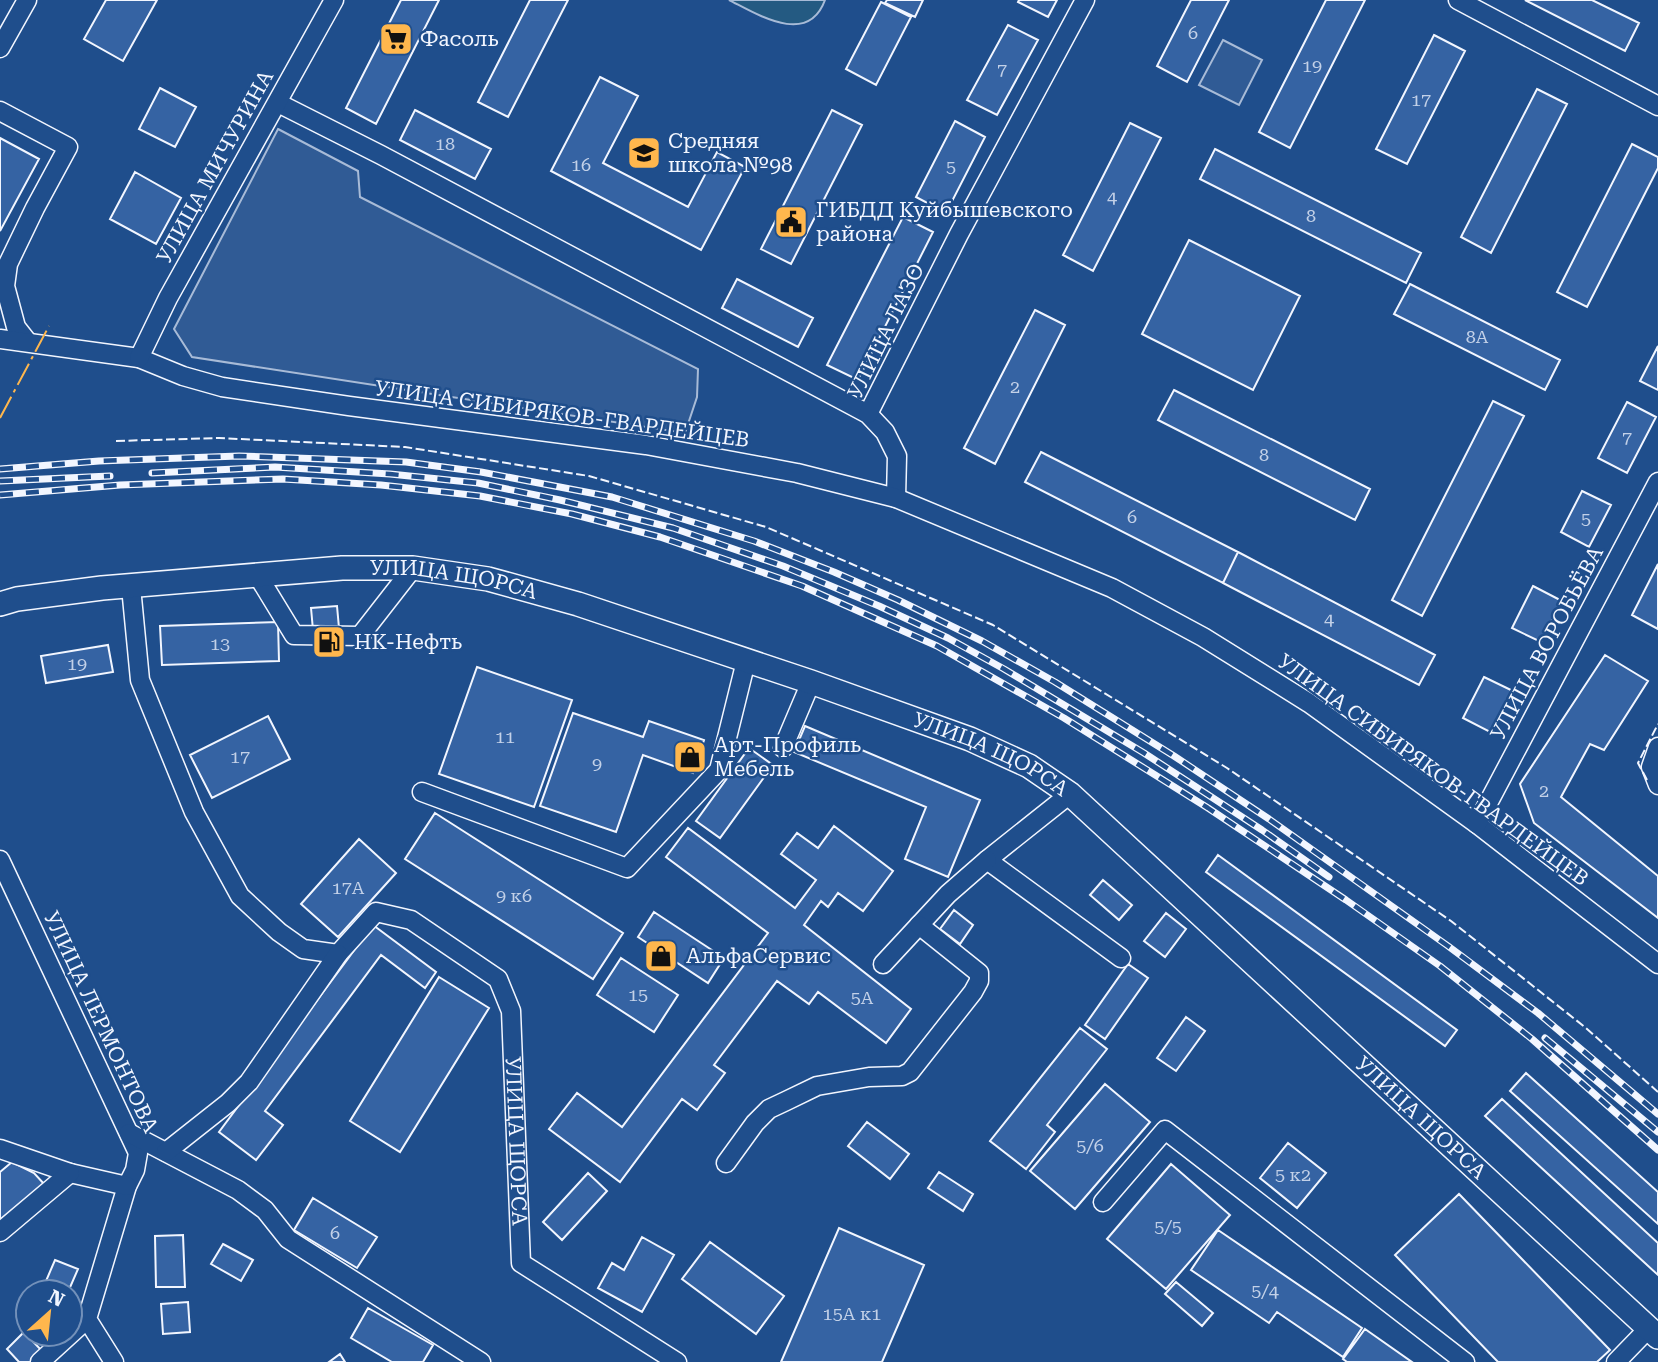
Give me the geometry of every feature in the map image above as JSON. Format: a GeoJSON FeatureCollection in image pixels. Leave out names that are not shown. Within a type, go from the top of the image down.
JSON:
{"type":"FeatureCollection","features":[{"type":"Feature","properties":{"kind":"main road","name":"УЛИЦА ЩОРСА"},"geometry":{"type":"LineString","coordinates":[[0,604],[29,597],[102,589],[342,568],[413,568],[488,579],[578,604],[811,682],[970,739],[1029,766],[1070,794],[1653,1333]]}},
{"type":"Feature","properties":{"kind":"street"},"geometry":{"type":"LineString","coordinates":[[0,48],[27,0]]}},
{"type":"Feature","properties":{"kind":"street","name":"УЛИЦА МИЧУРИНА"},"geometry":{"type":"LineString","coordinates":[[139,358],[168,298],[334,0]]}},
{"type":"Feature","properties":{"kind":"street","name":"УЛИЦА ЛАЗО"},"geometry":{"type":"LineString","coordinates":[[896,498],[897,456],[885,432],[869,414],[959,234],[1085,0]]}},
{"type":"Feature","properties":{"kind":"street"},"geometry":{"type":"LineString","coordinates":[[1458,0],[1658,106]]}},
{"type":"Feature","properties":{"kind":"street"},"geometry":{"type":"LineString","coordinates":[[278,103],[869,414]]}},
{"type":"Feature","properties":{"kind":"street"},"geometry":{"type":"LineString","coordinates":[[0,111],[68,147],[8,264],[5,286],[16,327],[27,341]]}},
{"type":"Feature","properties":{"kind":"street","name":"УЛИЦА СИБИРЯКОВ-ГВАРДЕЙЦЕВ"},"geometry":{"type":"LineString","coordinates":[[0,339],[139,358],[183,376],[222,387],[646,445],[797,473],[896,498],[1112,588],[1203,637],[1309,703],[1477,824],[1658,964]]}},
{"type":"Feature","properties":{"kind":"street","name":"УЛИЦА ВОРОБЬЁВА"},"geometry":{"type":"LineString","coordinates":[[1477,824],[1658,482]]}},
{"type":"Feature","properties":{"kind":"street"},"geometry":{"type":"LineString","coordinates":[[258,576],[294,635],[360,636],[413,568]]}},
{"type":"Feature","properties":{"kind":"street"},"geometry":{"type":"LineString","coordinates":[[131,587],[140,680],[194,813],[240,896],[279,932],[303,949],[338,954],[249,1083],[166,1152]]}},
{"type":"Feature","properties":{"kind":"street"},"geometry":{"type":"LineString","coordinates":[[422,792],[627,868],[719,770],[746,661]]}},
{"type":"Feature","properties":{"kind":"street"},"geometry":{"type":"LineString","coordinates":[[783,748],[811,682]]}},
{"type":"Feature","properties":{"kind":"street"},"geometry":{"type":"LineString","coordinates":[[1658,747],[1651,766],[1658,785]]}},
{"type":"Feature","properties":{"kind":"street"},"geometry":{"type":"LineString","coordinates":[[883,964],[948,894],[1070,794]]}},
{"type":"Feature","properties":{"kind":"street","name":"УЛИЦА ЛЕРМОНТОВА"},"geometry":{"type":"LineString","coordinates":[[0,860],[138,1153],[88,1319]]}},
{"type":"Feature","properties":{"kind":"street"},"geometry":{"type":"LineString","coordinates":[[987,860],[1121,958]]}},
{"type":"Feature","properties":{"kind":"street","name":"УЛИЦА ЩОРСА"},"geometry":{"type":"LineString","coordinates":[[338,954],[376,912],[411,920],[498,979],[511,1011],[521,1263],[677,1362]]}},
{"type":"Feature","properties":{"kind":"street"},"geometry":{"type":"LineString","coordinates":[[726,1163],[755,1123],[769,1110],[786,1101],[817,1086],[869,1077],[902,1076],[910,1072],[979,981],[979,973],[919,925]]}},
{"type":"Feature","properties":{"kind":"street"},"geometry":{"type":"LineString","coordinates":[[1103,1202],[1166,1130],[1465,1362]]}},
{"type":"Feature","properties":{"kind":"street"},"geometry":{"type":"LineString","coordinates":[[129,1133],[238,1190],[265,1210],[288,1239],[481,1362]]}},
{"type":"Feature","properties":{"kind":"street"},"geometry":{"type":"LineString","coordinates":[[2,1152],[70,1173],[127,1186]]}},
{"type":"Feature","properties":{"kind":"street"},"geometry":{"type":"LineString","coordinates":[[0,1232],[70,1173]]}},
{"type":"Feature","properties":{"kind":"street"},"geometry":{"type":"LineString","coordinates":[[40,1362],[88,1319],[114,1362]]}},
{"type":"Feature","properties":{"kind":"street"},"geometry":{"type":"LineString","coordinates":[[1616,1362],[1653,1333]]}},
{"type":"Feature","properties":{"kind":"shaded area"},"geometry":{"type":"Polygon","coordinates":[[[729,0],[825,0],[817,14],[807,22],[795,24],[767,19],[729,0]]]}},
{"type":"Feature","properties":{"kind":"shaded area"},"geometry":{"type":"Polygon","coordinates":[[[1223,40],[1262,60],[1239,105],[1199,85],[1223,40]]]}},
{"type":"Feature","properties":{"kind":"shaded area"},"geometry":{"type":"Polygon","coordinates":[[[278,129],[358,171],[360,197],[698,369],[697,397],[685,433],[192,357],[174,329],[278,129]]]}},
{"type":"Feature","properties":{"kind":"building"},"geometry":{"type":"Polygon","coordinates":[[[106,0],[157,0],[123,61],[84,39],[106,0]]]}},
{"type":"Feature","properties":{"kind":"building"},"geometry":{"type":"Polygon","coordinates":[[[401,0],[439,0],[376,124],[346,108],[401,0]]]}},
{"type":"Feature","properties":{"kind":"building"},"geometry":{"type":"Polygon","coordinates":[[[530,0],[568,0],[508,117],[478,102],[530,0]]]}},
{"type":"Feature","properties":{"kind":"building"},"geometry":{"type":"Polygon","coordinates":[[[887,0],[923,0],[915,17],[885,3],[887,0]]]}},
{"type":"Feature","properties":{"kind":"building"},"geometry":{"type":"Polygon","coordinates":[[[1057,0],[1048,17],[1018,2],[1057,0]]]}},
{"type":"Feature","properties":{"kind":"building"},"geometry":{"type":"Polygon","coordinates":[[[1191,0],[1229,0],[1187,82],[1157,66],[1191,0]]]}},
{"type":"Feature","properties":{"kind":"building"},"geometry":{"type":"Polygon","coordinates":[[[1326,0],[1365,0],[1290,148],[1259,132],[1326,0]]]}},
{"type":"Feature","properties":{"kind":"building"},"geometry":{"type":"Polygon","coordinates":[[[1525,0],[1592,0],[1639,23],[1625,51],[1525,0]]]}},
{"type":"Feature","properties":{"kind":"building"},"geometry":{"type":"Polygon","coordinates":[[[881,2],[911,17],[876,85],[846,69],[881,2]]]}},
{"type":"Feature","properties":{"kind":"building"},"geometry":{"type":"Polygon","coordinates":[[[1008,25],[1038,40],[997,115],[967,100],[1008,25]]]}},
{"type":"Feature","properties":{"kind":"building"},"geometry":{"type":"Polygon","coordinates":[[[1434,35],[1465,51],[1407,164],[1376,149],[1434,35]]]}},
{"type":"Feature","properties":{"kind":"building","name":"Средняя школа №98"},"geometry":{"type":"Polygon","coordinates":[[[600,77],[638,96],[603,163],[688,207],[717,152],[745,167],[701,250],[551,171],[600,77]]]}},
{"type":"Feature","properties":{"kind":"building"},"geometry":{"type":"Polygon","coordinates":[[[160,88],[196,107],[175,147],[139,129],[160,88]]]}},
{"type":"Feature","properties":{"kind":"building"},"geometry":{"type":"Polygon","coordinates":[[[1537,89],[1567,104],[1491,253],[1461,237],[1537,89]]]}},
{"type":"Feature","properties":{"kind":"building"},"geometry":{"type":"Polygon","coordinates":[[[415,110],[491,149],[475,179],[400,140],[415,110]]]}},
{"type":"Feature","properties":{"kind":"building"},"geometry":{"type":"Polygon","coordinates":[[[832,110],[862,125],[791,264],[761,249],[832,110]]]}},
{"type":"Feature","properties":{"kind":"building"},"geometry":{"type":"Polygon","coordinates":[[[955,121],[985,137],[946,213],[916,197],[955,121]]]}},
{"type":"Feature","properties":{"kind":"building"},"geometry":{"type":"Polygon","coordinates":[[[1130,123],[1161,138],[1093,271],[1063,255],[1130,123]]]}},
{"type":"Feature","properties":{"kind":"building"},"geometry":{"type":"Polygon","coordinates":[[[0,138],[39,159],[0,231],[0,138]]]}},
{"type":"Feature","properties":{"kind":"building"},"geometry":{"type":"Polygon","coordinates":[[[1632,144],[1658,157],[1658,168],[1587,307],[1557,292],[1632,144]]]}},
{"type":"Feature","properties":{"kind":"building"},"geometry":{"type":"Polygon","coordinates":[[[1215,149],[1421,253],[1406,283],[1200,179],[1215,149]]]}},
{"type":"Feature","properties":{"kind":"building"},"geometry":{"type":"Polygon","coordinates":[[[135,172],[181,198],[156,244],[110,219],[135,172]]]}},
{"type":"Feature","properties":{"kind":"building"},"geometry":{"type":"Polygon","coordinates":[[[903,217],[933,232],[858,380],[827,365],[903,217]]]}},
{"type":"Feature","properties":{"kind":"building"},"geometry":{"type":"Polygon","coordinates":[[[1189,240],[1300,296],[1253,390],[1142,334],[1189,240]]]}},
{"type":"Feature","properties":{"kind":"building"},"geometry":{"type":"Polygon","coordinates":[[[737,279],[813,318],[798,347],[722,308],[737,279]]]}},
{"type":"Feature","properties":{"kind":"building"},"geometry":{"type":"Polygon","coordinates":[[[1410,284],[1560,360],[1545,390],[1394,314],[1410,284]]]}},
{"type":"Feature","properties":{"kind":"building"},"geometry":{"type":"Polygon","coordinates":[[[1035,310],[1065,325],[995,464],[964,448],[1035,310]]]}},
{"type":"Feature","properties":{"kind":"building"},"geometry":{"type":"Polygon","coordinates":[[[1658,346],[1658,390],[1640,381],[1658,346]]]}},
{"type":"Feature","properties":{"kind":"building"},"geometry":{"type":"Polygon","coordinates":[[[1174,390],[1370,489],[1355,520],[1158,420],[1174,390]]]}},
{"type":"Feature","properties":{"kind":"building"},"geometry":{"type":"Polygon","coordinates":[[[1493,401],[1524,416],[1422,616],[1392,600],[1493,401]]]}},
{"type":"Feature","properties":{"kind":"building"},"geometry":{"type":"Polygon","coordinates":[[[1627,402],[1656,417],[1627,473],[1598,458],[1627,402]]]}},
{"type":"Feature","properties":{"kind":"building"},"geometry":{"type":"Polygon","coordinates":[[[1041,452],[1238,552],[1223,583],[1025,482],[1041,452]]]}},
{"type":"Feature","properties":{"kind":"building"},"geometry":{"type":"Polygon","coordinates":[[[1582,491],[1611,505],[1589,547],[1561,532],[1582,491]]]}},
{"type":"Feature","properties":{"kind":"building"},"geometry":{"type":"Polygon","coordinates":[[[1238,552],[1435,655],[1419,685],[1223,583],[1238,552]]]}},
{"type":"Feature","properties":{"kind":"building"},"geometry":{"type":"Polygon","coordinates":[[[1658,564],[1658,629],[1632,615],[1658,564]]]}},
{"type":"Feature","properties":{"kind":"building"},"geometry":{"type":"Polygon","coordinates":[[[1533,586],[1562,601],[1541,642],[1512,628],[1533,586]]]}},
{"type":"Feature","properties":{"kind":"building"},"geometry":{"type":"Polygon","coordinates":[[[337,606],[339,628],[313,630],[311,608],[337,606]]]}},
{"type":"Feature","properties":{"kind":"building"},"geometry":{"type":"Polygon","coordinates":[[[278,622],[279,661],[162,665],[160,626],[278,622]]]}},
{"type":"Feature","properties":{"kind":"building"},"geometry":{"type":"Polygon","coordinates":[[[108,645],[113,672],[46,683],[41,656],[108,645]]]}},
{"type":"Feature","properties":{"kind":"building"},"geometry":{"type":"Polygon","coordinates":[[[1605,655],[1648,681],[1604,750],[1590,744],[1561,797],[1658,876],[1658,918],[1534,823],[1520,784],[1605,655]]]}},
{"type":"Feature","properties":{"kind":"building"},"geometry":{"type":"Polygon","coordinates":[[[477,667],[572,700],[534,807],[439,774],[477,667]]]}},
{"type":"Feature","properties":{"kind":"building"},"geometry":{"type":"Polygon","coordinates":[[[1484,677],[1513,691],[1492,733],[1463,718],[1484,677]]]}},
{"type":"Feature","properties":{"kind":"building"},"geometry":{"type":"Polygon","coordinates":[[[573,713],[643,737],[649,721],[704,740],[693,773],[643,755],[616,832],[540,806],[573,713]]]}},
{"type":"Feature","properties":{"kind":"building"},"geometry":{"type":"Polygon","coordinates":[[[268,716],[290,759],[212,798],[190,755],[268,716]]]}},
{"type":"Feature","properties":{"kind":"building"},"geometry":{"type":"Polygon","coordinates":[[[805,726],[980,800],[948,877],[905,859],[926,807],[794,752],[805,726]]]}},
{"type":"Feature","properties":{"kind":"building"},"geometry":{"type":"Polygon","coordinates":[[[749,748],[773,765],[720,838],[696,821],[749,748]]]}},
{"type":"Feature","properties":{"kind":"building"},"geometry":{"type":"Polygon","coordinates":[[[435,813],[623,933],[593,979],[405,859],[435,813]]]}},
{"type":"Feature","properties":{"kind":"building"},"geometry":{"type":"Polygon","coordinates":[[[834,826],[893,871],[863,911],[838,893],[828,907],[821,901],[804,925],[911,1009],[886,1043],[818,992],[809,1004],[777,981],[714,1065],[725,1073],[697,1110],[682,1099],[620,1182],[549,1129],[577,1093],[622,1127],[768,933],[666,857],[688,828],[795,908],[816,880],[781,854],[797,833],[818,848],[834,826]]]}},
{"type":"Feature","properties":{"kind":"building"},"geometry":{"type":"Polygon","coordinates":[[[359,839],[396,873],[338,937],[301,904],[359,839]]]}},
{"type":"Feature","properties":{"kind":"building"},"geometry":{"type":"Polygon","coordinates":[[[1218,855],[1457,1030],[1445,1046],[1206,872],[1218,855]]]}},
{"type":"Feature","properties":{"kind":"building"},"geometry":{"type":"Polygon","coordinates":[[[1103,880],[1132,905],[1119,920],[1090,895],[1103,880]]]}},
{"type":"Feature","properties":{"kind":"building"},"geometry":{"type":"Polygon","coordinates":[[[954,910],[973,925],[960,944],[940,929],[954,910]]]}},
{"type":"Feature","properties":{"kind":"building"},"geometry":{"type":"Polygon","coordinates":[[[654,912],[724,958],[708,983],[638,937],[654,912]]]}},
{"type":"Feature","properties":{"kind":"building"},"geometry":{"type":"Polygon","coordinates":[[[1166,913],[1186,929],[1165,957],[1144,941],[1166,913]]]}},
{"type":"Feature","properties":{"kind":"building"},"geometry":{"type":"Polygon","coordinates":[[[373,925],[436,972],[425,988],[381,955],[265,1111],[283,1125],[256,1160],[219,1132],[373,925]]]}},
{"type":"Feature","properties":{"kind":"building"},"geometry":{"type":"Polygon","coordinates":[[[621,958],[678,995],[654,1032],[597,995],[621,958]]]}},
{"type":"Feature","properties":{"kind":"building"},"geometry":{"type":"Polygon","coordinates":[[[1128,964],[1148,978],[1105,1039],[1085,1025],[1128,964]]]}},
{"type":"Feature","properties":{"kind":"building"},"geometry":{"type":"Polygon","coordinates":[[[439,977],[489,1008],[400,1152],[350,1121],[439,977]]]}},
{"type":"Feature","properties":{"kind":"building"},"geometry":{"type":"Polygon","coordinates":[[[1186,1017],[1205,1031],[1176,1071],[1157,1058],[1186,1017]]]}},
{"type":"Feature","properties":{"kind":"building"},"geometry":{"type":"Polygon","coordinates":[[[1080,1028],[1107,1049],[1047,1125],[1055,1132],[1026,1169],[990,1141],[1080,1028]]]}},
{"type":"Feature","properties":{"kind":"building"},"geometry":{"type":"Polygon","coordinates":[[[1526,1073],[1658,1192],[1658,1224],[1510,1091],[1526,1073]]]}},
{"type":"Feature","properties":{"kind":"building"},"geometry":{"type":"Polygon","coordinates":[[[1105,1084],[1150,1122],[1075,1209],[1030,1171],[1105,1084]]]}},
{"type":"Feature","properties":{"kind":"building"},"geometry":{"type":"Polygon","coordinates":[[[1502,1099],[1658,1243],[1658,1275],[1485,1116],[1502,1099]]]}},
{"type":"Feature","properties":{"kind":"building"},"geometry":{"type":"Polygon","coordinates":[[[867,1122],[909,1154],[890,1179],[848,1146],[867,1122]]]}},
{"type":"Feature","properties":{"kind":"building"},"geometry":{"type":"Polygon","coordinates":[[[1288,1143],[1326,1173],[1297,1208],[1260,1178],[1288,1143]]]}},
{"type":"Feature","properties":{"kind":"building"},"geometry":{"type":"Polygon","coordinates":[[[12,1162],[34,1173],[45,1185],[0,1223],[0,1172],[12,1162]]]}},
{"type":"Feature","properties":{"kind":"building"},"geometry":{"type":"Polygon","coordinates":[[[1171,1164],[1230,1215],[1166,1289],[1107,1239],[1171,1164]]]}},
{"type":"Feature","properties":{"kind":"building"},"geometry":{"type":"Polygon","coordinates":[[[939,1172],[973,1194],[963,1211],[928,1188],[939,1172]]]}},
{"type":"Feature","properties":{"kind":"building"},"geometry":{"type":"Polygon","coordinates":[[[588,1173],[607,1191],[562,1240],[543,1222],[588,1173]]]}},
{"type":"Feature","properties":{"kind":"building"},"geometry":{"type":"Polygon","coordinates":[[[1459,1194],[1610,1350],[1597,1362],[1498,1362],[1395,1255],[1459,1194]]]}},
{"type":"Feature","properties":{"kind":"building"},"geometry":{"type":"Polygon","coordinates":[[[313,1198],[377,1237],[357,1268],[294,1230],[313,1198]]]}},
{"type":"Feature","properties":{"kind":"building"},"geometry":{"type":"Polygon","coordinates":[[[839,1228],[924,1265],[882,1362],[781,1362],[839,1228]]]}},
{"type":"Feature","properties":{"kind":"building"},"geometry":{"type":"Polygon","coordinates":[[[1218,1230],[1362,1328],[1343,1357],[1277,1312],[1269,1323],[1191,1270],[1218,1230]]]}},
{"type":"Feature","properties":{"kind":"building"},"geometry":{"type":"Polygon","coordinates":[[[183,1235],[185,1287],[156,1287],[155,1236],[183,1235]]]}},
{"type":"Feature","properties":{"kind":"building"},"geometry":{"type":"Polygon","coordinates":[[[642,1237],[674,1255],[642,1312],[598,1288],[612,1263],[624,1270],[642,1237]]]}},
{"type":"Feature","properties":{"kind":"building"},"geometry":{"type":"Polygon","coordinates":[[[710,1242],[784,1296],[756,1334],[682,1279],[710,1242]]]}},
{"type":"Feature","properties":{"kind":"building"},"geometry":{"type":"Polygon","coordinates":[[[223,1244],[253,1260],[241,1281],[211,1264],[223,1244]]]}},
{"type":"Feature","properties":{"kind":"building"},"geometry":{"type":"Polygon","coordinates":[[[55,1260],[78,1269],[74,1278],[47,1278],[55,1260]]]}},
{"type":"Feature","properties":{"kind":"building"},"geometry":{"type":"Polygon","coordinates":[[[1176,1282],[1213,1313],[1202,1326],[1165,1294],[1176,1282]]]}},
{"type":"Feature","properties":{"kind":"building"},"geometry":{"type":"Polygon","coordinates":[[[188,1302],[190,1332],[163,1334],[161,1304],[188,1302]]]}},
{"type":"Feature","properties":{"kind":"building"},"geometry":{"type":"Polygon","coordinates":[[[368,1308],[433,1345],[423,1362],[392,1362],[351,1338],[368,1308]]]}},
{"type":"Feature","properties":{"kind":"building"},"geometry":{"type":"Polygon","coordinates":[[[1365,1329],[1412,1362],[1347,1362],[1343,1359],[1365,1329]]]}},
{"type":"Feature","properties":{"kind":"building"},"geometry":{"type":"Polygon","coordinates":[[[14,1342],[14,1348],[39,1348],[43,1352],[33,1362],[19,1362],[7,1349],[14,1342]]]}},
{"type":"Feature","properties":{"kind":"building"},"geometry":{"type":"Polygon","coordinates":[[[340,1354],[345,1362],[329,1362],[340,1354]]]}},
{"type":"Feature","properties":{"kind":"railway"},"geometry":{"type":"LineString","coordinates":[[0,469],[99,461],[239,456],[406,462],[481,472],[612,497],[754,541],[834,572],[982,641],[1055,682],[1174,756],[1269,819],[1448,946],[1538,1013],[1658,1114]]}},
{"type":"Feature","properties":{"kind":"railway"},"geometry":{"type":"LineString","coordinates":[[152,473],[275,467],[478,483],[673,528],[783,566],[948,638],[1144,753],[1329,877]]}},
{"type":"Feature","properties":{"kind":"railway"},"geometry":{"type":"LineString","coordinates":[[0,481],[110,476]]}},
{"type":"Feature","properties":{"kind":"railway"},"geometry":{"type":"LineString","coordinates":[[0,495],[120,485],[283,479],[381,485],[480,496],[572,514],[660,537],[802,586],[937,646],[1064,718],[1208,808],[1440,966],[1532,1039],[1658,1150]]}},
{"type":"Feature","properties":{"kind":"railway"},"geometry":{"type":"LineString","coordinates":[[1545,1038],[1658,1132]]}},
{"type":"Feature","properties":{"kind":"fence"},"geometry":{"type":"LineString","coordinates":[[116,441],[219,438],[405,447],[589,476],[766,527],[993,625],[1227,768],[1451,921],[1586,1028],[1658,1092]]}},
{"type":"Feature","properties":{"kind":"fence"},"geometry":{"type":"LineString","coordinates":[[1647,780],[1638,763],[1658,724]]}},
{"type":"Feature","properties":{"kind":"power"},"geometry":{"type":"LineString","coordinates":[[0,418],[49,326]]}},
{"type":"Feature","properties":{"kind":"place","name":"Фасоль"},"geometry":{"type":"Point","coordinates":[396,39]}},
{"type":"Feature","properties":{"kind":"place","name":"Средняя школа №98"},"geometry":{"type":"Point","coordinates":[644,153]}},
{"type":"Feature","properties":{"kind":"place","name":"ГИБДД Куйбышевского района"},"geometry":{"type":"Point","coordinates":[791,222]}},
{"type":"Feature","properties":{"kind":"place","name":"НК-Нефть"},"geometry":{"type":"Point","coordinates":[329,642]}},
{"type":"Feature","properties":{"kind":"place","name":"Арт-Профиль Мебель"},"geometry":{"type":"Point","coordinates":[690,757]}},
{"type":"Feature","properties":{"kind":"place","name":"АльфаСервис"},"geometry":{"type":"Point","coordinates":[661,956]}}]}
